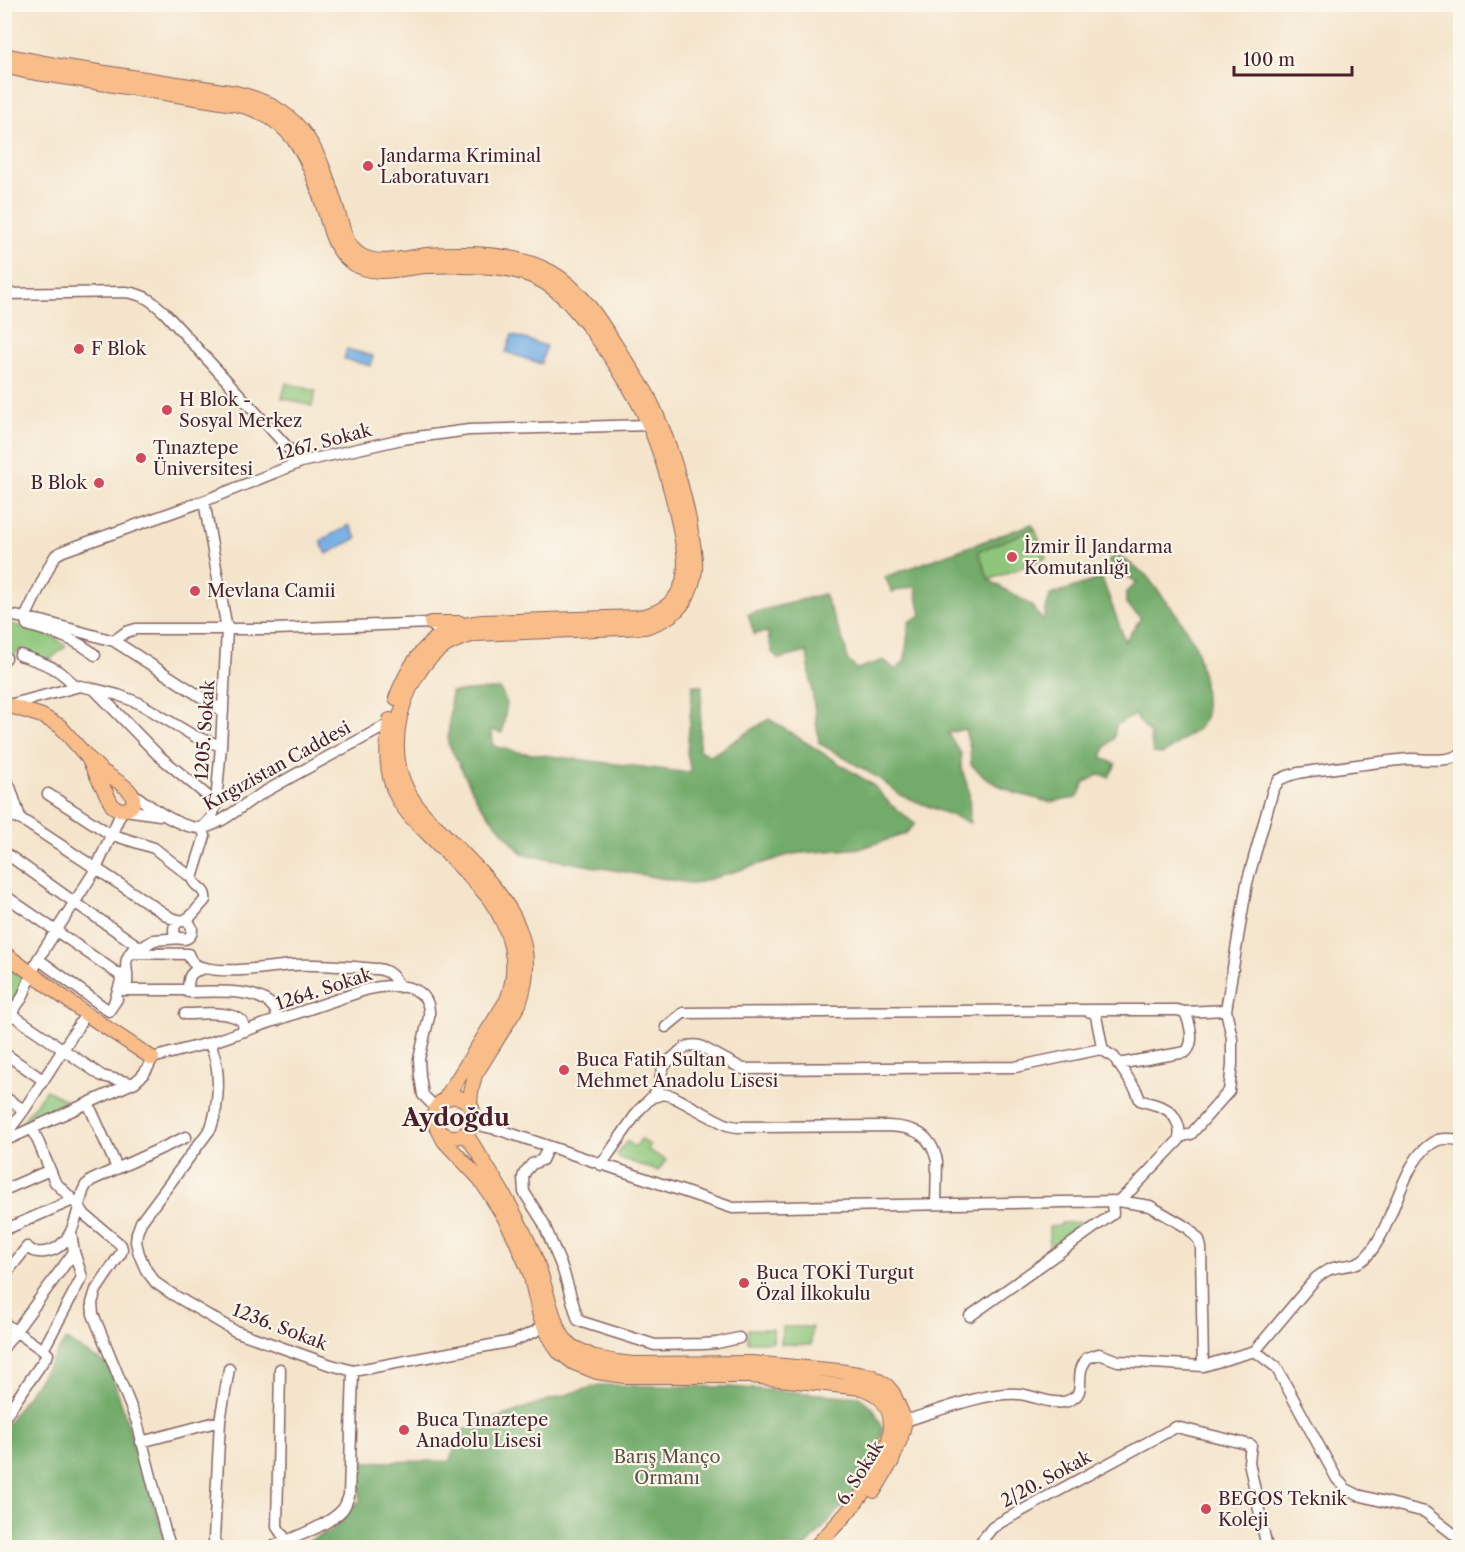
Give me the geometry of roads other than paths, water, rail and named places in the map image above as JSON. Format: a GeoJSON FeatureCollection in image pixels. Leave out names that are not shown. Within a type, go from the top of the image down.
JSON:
{"type":"FeatureCollection","features":[{"type":"Feature","properties":{"kind":"main road"},"geometry":{"type":"LineString","coordinates":[[4,55],[88,75],[244,106],[265,114],[290,134],[307,163],[316,183],[331,235],[341,253],[348,260],[363,268],[382,272],[450,265],[494,267],[526,273],[558,292],[572,305],[601,344],[639,404],[649,425],[672,496],[684,552],[685,573],[673,600],[667,607],[650,615],[638,617],[424,623]]}},
{"type":"Feature","properties":{"kind":"main road"},"geometry":{"type":"LineString","coordinates":[[4,66],[25,71],[88,75],[236,93],[259,99],[290,117],[308,137],[326,177],[345,237],[361,256],[379,261],[428,255],[482,255],[522,260],[541,267],[579,293],[643,387],[673,459],[691,528],[695,568],[688,593],[680,607],[667,618],[645,627],[476,633],[439,643]]}},
{"type":"Feature","properties":{"kind":"main road"},"geometry":{"type":"LineString","coordinates":[[483,622],[460,626],[439,643],[416,676],[387,744],[388,766],[397,796],[410,815],[495,906],[505,927],[512,951],[514,970],[507,999],[440,1104],[434,1121],[444,1141],[480,1179],[504,1217],[549,1321]]}},
{"type":"Feature","properties":{"kind":"main road","name":"Kırgızistan Caddesi"},"geometry":{"type":"LineString","coordinates":[[6,706],[42,716],[60,726],[88,758],[128,790]]}},
{"type":"Feature","properties":{"kind":"main road"},"geometry":{"type":"LineString","coordinates":[[394,723],[401,775],[409,794],[428,818],[503,898],[519,926],[525,946],[526,977],[519,1005],[475,1075],[470,1105]]}},
{"type":"Feature","properties":{"kind":"main road","name":"Kırgızistan Caddesi"},"geometry":{"type":"LineString","coordinates":[[88,758],[110,802]]}},
{"type":"Feature","properties":{"kind":"main road"},"geometry":{"type":"LineString","coordinates":[[121,788],[128,790],[133,803],[125,810],[114,808],[110,802],[111,794],[121,788]]}},
{"type":"Feature","properties":{"kind":"main road"},"geometry":{"type":"LineString","coordinates":[[4,953],[86,1014],[152,1058]]}},
{"type":"Feature","properties":{"kind":"main road"},"geometry":{"type":"LineString","coordinates":[[436,1127],[446,1136],[459,1137],[470,1129],[475,1117],[465,1100],[452,1097],[440,1104]]}},
{"type":"Feature","properties":{"kind":"main road"},"geometry":{"type":"LineString","coordinates":[[470,1129],[538,1263],[552,1342],[563,1355],[580,1366],[597,1372],[633,1377],[751,1376],[862,1388],[876,1394],[899,1416]]}},
{"type":"Feature","properties":{"kind":"main road","name":"6. Sokak"},"geometry":{"type":"LineString","coordinates":[[814,1548],[865,1490],[888,1445],[891,1430],[899,1416]]}},
{"type":"Feature","properties":{"kind":"main road","name":"6. Sokak"},"geometry":{"type":"LineString","coordinates":[[826,1548],[867,1502],[888,1469],[902,1437],[899,1416]]}},
{"type":"Feature","properties":{"kind":"street"},"geometry":{"type":"LineString","coordinates":[[4,294],[126,292],[150,299],[301,462]]}},
{"type":"Feature","properties":{"kind":"street","name":"1267. Sokak"},"geometry":{"type":"LineString","coordinates":[[25,618],[56,555],[63,551],[204,501],[301,462],[402,439],[469,430],[649,425]]}},
{"type":"Feature","properties":{"kind":"street","name":"1205. Sokak"},"geometry":{"type":"LineString","coordinates":[[202,828],[212,817],[216,803],[227,629],[204,501]]}},
{"type":"Feature","properties":{"kind":"street"},"geometry":{"type":"LineString","coordinates":[[4,614],[45,622],[114,641],[222,711]]}},
{"type":"Feature","properties":{"kind":"street"},"geometry":{"type":"LineString","coordinates":[[25,618],[27,625],[72,640],[95,656]]}},
{"type":"Feature","properties":{"kind":"street"},"geometry":{"type":"LineString","coordinates":[[114,641],[126,632],[136,629],[227,629],[424,623],[439,643]]}},
{"type":"Feature","properties":{"kind":"street"},"geometry":{"type":"LineString","coordinates":[[20,655],[51,666],[75,687]]}},
{"type":"Feature","properties":{"kind":"street"},"geometry":{"type":"LineString","coordinates":[[6,706],[80,686],[132,700],[194,736],[221,746]]}},
{"type":"Feature","properties":{"kind":"street"},"geometry":{"type":"LineString","coordinates":[[94,690],[158,755],[216,803]]}},
{"type":"Feature","properties":{"kind":"street","name":"Kırgızistan Caddesi"},"geometry":{"type":"LineString","coordinates":[[8,1018],[22,998],[38,959],[96,869],[121,813],[125,810],[150,813],[192,827],[202,828],[394,723]]}},
{"type":"Feature","properties":{"kind":"street"},"geometry":{"type":"LineString","coordinates":[[970,1316],[1113,1214],[1115,1201],[1131,1191],[1180,1137],[1191,1134],[1229,1091],[1232,1038],[1226,1011],[1247,883],[1273,790],[1279,780],[1302,773],[1376,762],[1446,759],[1461,754]]}},
{"type":"Feature","properties":{"kind":"street"},"geometry":{"type":"LineString","coordinates":[[4,777],[21,820]]}},
{"type":"Feature","properties":{"kind":"street","name":"Kırgızistan Caddesi"},"geometry":{"type":"LineString","coordinates":[[128,790],[172,819]]}},
{"type":"Feature","properties":{"kind":"street"},"geometry":{"type":"LineString","coordinates":[[48,794],[110,834],[154,848],[192,878],[194,884],[202,889],[206,897],[191,916],[183,921]]}},
{"type":"Feature","properties":{"kind":"street","name":"Kırgızistan Caddesi"},"geometry":{"type":"LineString","coordinates":[[110,802],[113,809],[110,834]]}},
{"type":"Feature","properties":{"kind":"street"},"geometry":{"type":"LineString","coordinates":[[4,807],[7,807],[13,816],[171,918],[189,923],[192,930],[190,936],[154,940],[141,948],[133,949]]}},
{"type":"Feature","properties":{"kind":"street"},"geometry":{"type":"LineString","coordinates":[[192,878],[205,836],[202,828]]}},
{"type":"Feature","properties":{"kind":"street"},"geometry":{"type":"LineString","coordinates":[[4,852],[74,902],[133,949],[188,954],[196,965],[227,970],[301,965],[372,969],[388,972],[400,987]]}},
{"type":"Feature","properties":{"kind":"street"},"geometry":{"type":"LineString","coordinates":[[4,895],[120,975],[121,981],[114,1003]]}},
{"type":"Feature","properties":{"kind":"street"},"geometry":{"type":"LineString","coordinates":[[38,959],[109,1011],[128,981],[126,963],[133,949]]}},
{"type":"Feature","properties":{"kind":"street"},"geometry":{"type":"LineString","coordinates":[[186,991],[190,974],[198,969],[206,968]]}},
{"type":"Feature","properties":{"kind":"street","name":"1264. Sokak"},"geometry":{"type":"LineString","coordinates":[[152,1058],[209,1043],[365,990],[400,987],[417,991],[424,996],[429,1006],[429,1017],[419,1059],[420,1076],[423,1095],[440,1104]]}},
{"type":"Feature","properties":{"kind":"street"},"geometry":{"type":"LineString","coordinates":[[123,990],[233,992],[257,997],[267,1002],[274,1008],[278,1020]]}},
{"type":"Feature","properties":{"kind":"street"},"geometry":{"type":"LineString","coordinates":[[1085,1010],[1096,1016],[1102,1042],[1101,1048]]}},
{"type":"Feature","properties":{"kind":"street"},"geometry":{"type":"LineString","coordinates":[[666,1027],[683,1013],[1226,1011]]}},
{"type":"Feature","properties":{"kind":"street"},"geometry":{"type":"LineString","coordinates":[[1118,1064],[1186,1053],[1192,1041],[1185,1012]]}},
{"type":"Feature","properties":{"kind":"street"},"geometry":{"type":"LineString","coordinates":[[4,1139],[86,1014]]}},
{"type":"Feature","properties":{"kind":"street"},"geometry":{"type":"LineString","coordinates":[[185,1014],[233,1016],[242,1022],[245,1031]]}},
{"type":"Feature","properties":{"kind":"street"},"geometry":{"type":"LineString","coordinates":[[8,1018],[102,1076],[131,1083]]}},
{"type":"Feature","properties":{"kind":"street"},"geometry":{"type":"LineString","coordinates":[[122,1249],[138,1247],[137,1233],[141,1222],[211,1128],[218,1094],[218,1072],[213,1049],[209,1043]]}},
{"type":"Feature","properties":{"kind":"street"},"geometry":{"type":"LineString","coordinates":[[601,1165],[639,1110],[659,1087],[665,1065],[684,1047],[693,1045],[700,1046],[743,1069],[1015,1067],[1101,1048],[1114,1057],[1136,1089],[1140,1100],[1166,1108],[1179,1125],[1180,1137]]}},
{"type":"Feature","properties":{"kind":"street"},"geometry":{"type":"LineString","coordinates":[[4,1053],[43,1080]]}},
{"type":"Feature","properties":{"kind":"street"},"geometry":{"type":"LineString","coordinates":[[4,1139],[33,1129],[131,1083],[143,1076],[152,1058]]}},
{"type":"Feature","properties":{"kind":"street"},"geometry":{"type":"LineString","coordinates":[[652,1097],[662,1094],[672,1096],[722,1123],[737,1127],[888,1126],[909,1128],[926,1138],[934,1151],[937,1161],[936,1204]]}},
{"type":"Feature","properties":{"kind":"street"},"geometry":{"type":"LineString","coordinates":[[4,1097],[24,1110]]}},
{"type":"Feature","properties":{"kind":"street"},"geometry":{"type":"LineString","coordinates":[[88,1103],[117,1168]]}},
{"type":"Feature","properties":{"kind":"street"},"geometry":{"type":"LineString","coordinates":[[33,1129],[55,1182],[85,1215],[121,1245],[122,1249]]}},
{"type":"Feature","properties":{"kind":"street"},"geometry":{"type":"LineString","coordinates":[[470,1129],[500,1130],[733,1208],[1115,1201],[1150,1206],[1188,1228],[1199,1240],[1203,1366]]}},
{"type":"Feature","properties":{"kind":"street"},"geometry":{"type":"LineString","coordinates":[[43,1350],[82,1277],[74,1252],[71,1232],[76,1203],[86,1185],[117,1168],[186,1137]]}},
{"type":"Feature","properties":{"kind":"street"},"geometry":{"type":"LineString","coordinates":[[899,1416],[990,1395],[1019,1394],[1066,1402],[1079,1393],[1081,1367],[1087,1358],[1099,1354],[1118,1361],[1203,1366],[1255,1351],[1316,1278],[1328,1270],[1356,1264],[1372,1251],[1388,1223],[1409,1171],[1427,1147],[1444,1139],[1461,1140]]}},
{"type":"Feature","properties":{"kind":"street"},"geometry":{"type":"LineString","coordinates":[[548,1147],[542,1160],[532,1164],[525,1172],[523,1187],[543,1222],[563,1270],[578,1320],[655,1345],[717,1343],[739,1338]]}},
{"type":"Feature","properties":{"kind":"street"},"geometry":{"type":"LineString","coordinates":[[4,1190],[50,1170]]}},
{"type":"Feature","properties":{"kind":"street"},"geometry":{"type":"LineString","coordinates":[[4,1230],[76,1203]]}},
{"type":"Feature","properties":{"kind":"street"},"geometry":{"type":"LineString","coordinates":[[4,1276],[27,1247],[36,1252],[49,1251],[62,1245],[71,1232]]}},
{"type":"Feature","properties":{"kind":"street","name":"1236. Sokak"},"geometry":{"type":"LineString","coordinates":[[138,1247],[146,1270],[156,1282],[186,1304],[235,1331],[353,1371],[513,1341],[534,1332],[549,1321]]}},
{"type":"Feature","properties":{"kind":"street"},"geometry":{"type":"LineString","coordinates":[[122,1249],[96,1290],[92,1303],[93,1314],[137,1422],[171,1548]]}},
{"type":"Feature","properties":{"kind":"street"},"geometry":{"type":"LineString","coordinates":[[4,1347],[74,1252]]}},
{"type":"Feature","properties":{"kind":"street"},"geometry":{"type":"LineString","coordinates":[[4,1323],[48,1354],[4,1418]]}},
{"type":"Feature","properties":{"kind":"street"},"geometry":{"type":"LineString","coordinates":[[1255,1351],[1276,1367],[1337,1479],[1346,1489],[1358,1495],[1425,1512],[1457,1536],[1461,1545]]}},
{"type":"Feature","properties":{"kind":"street"},"geometry":{"type":"LineString","coordinates":[[218,1548],[214,1539],[220,1421],[229,1369]]}},
{"type":"Feature","properties":{"kind":"street"},"geometry":{"type":"LineString","coordinates":[[280,1369],[277,1527],[286,1540]]}},
{"type":"Feature","properties":{"kind":"street"},"geometry":{"type":"LineString","coordinates":[[269,1548],[329,1520],[345,1506],[349,1496],[353,1371]]}},
{"type":"Feature","properties":{"kind":"street"},"geometry":{"type":"LineString","coordinates":[[141,1442],[220,1421]]}},
{"type":"Feature","properties":{"kind":"street","name":"2/20. Sokak"},"geometry":{"type":"LineString","coordinates":[[976,1548],[992,1528],[1001,1522],[1176,1427],[1251,1444],[1249,1462],[1267,1548]]}},
{"type":"Feature","properties":{"kind":"water"},"geometry":{"type":"Polygon","coordinates":[[[512,335],[546,346],[541,364],[506,352],[512,335]]]}},
{"type":"Feature","properties":{"kind":"water"},"geometry":{"type":"Polygon","coordinates":[[[347,349],[373,356],[371,366],[344,359],[347,349]]]}},
{"type":"Feature","properties":{"kind":"water"},"geometry":{"type":"Polygon","coordinates":[[[349,525],[357,538],[327,554],[320,541],[349,525]]]}},
{"type":"Feature","properties":{"kind":"place","name":"Jandarma Kriminal Laboratuvarı"},"geometry":{"type":"Point","coordinates":[368,166]}},
{"type":"Feature","properties":{"kind":"place","name":"F Blok"},"geometry":{"type":"Point","coordinates":[79,349]}},
{"type":"Feature","properties":{"kind":"place","name":"H Blok - Sosyal Merkez"},"geometry":{"type":"Point","coordinates":[167,410]}},
{"type":"Feature","properties":{"kind":"place","name":"Tınaztepe Üniversitesi"},"geometry":{"type":"Point","coordinates":[141,458]}},
{"type":"Feature","properties":{"kind":"place","name":"B Blok"},"geometry":{"type":"Point","coordinates":[99,483]}},
{"type":"Feature","properties":{"kind":"place","name":"İzmir İl Jandarma Komutanlığı"},"geometry":{"type":"Point","coordinates":[1012,557]}},
{"type":"Feature","properties":{"kind":"place","name":"Mevlana Camii"},"geometry":{"type":"Point","coordinates":[195,591]}},
{"type":"Feature","properties":{"kind":"place","name":"Buca Fatih Sultan Mehmet Anadolu Lisesi"},"geometry":{"type":"Point","coordinates":[564,1070]}},
{"type":"Feature","properties":{"kind":"place","name":"Buca TOKİ Turgut Özal İlkokulu"},"geometry":{"type":"Point","coordinates":[744,1283]}},
{"type":"Feature","properties":{"kind":"place","name":"Buca Tınaztepe Anadolu Lisesi"},"geometry":{"type":"Point","coordinates":[404,1430]}},
{"type":"Feature","properties":{"kind":"place","name":"BEGOS Teknik Koleji"},"geometry":{"type":"Point","coordinates":[1206,1509]}},
{"type":"Feature","properties":{"kind":"district","name":"Aydoğdu"},"geometry":{"type":"Point","coordinates":[456,1118]}},
{"type":"Feature","properties":{"kind":"park label","name":"Barış Manço Ormanı"},"geometry":{"type":"Point","coordinates":[667,1467]}}]}
